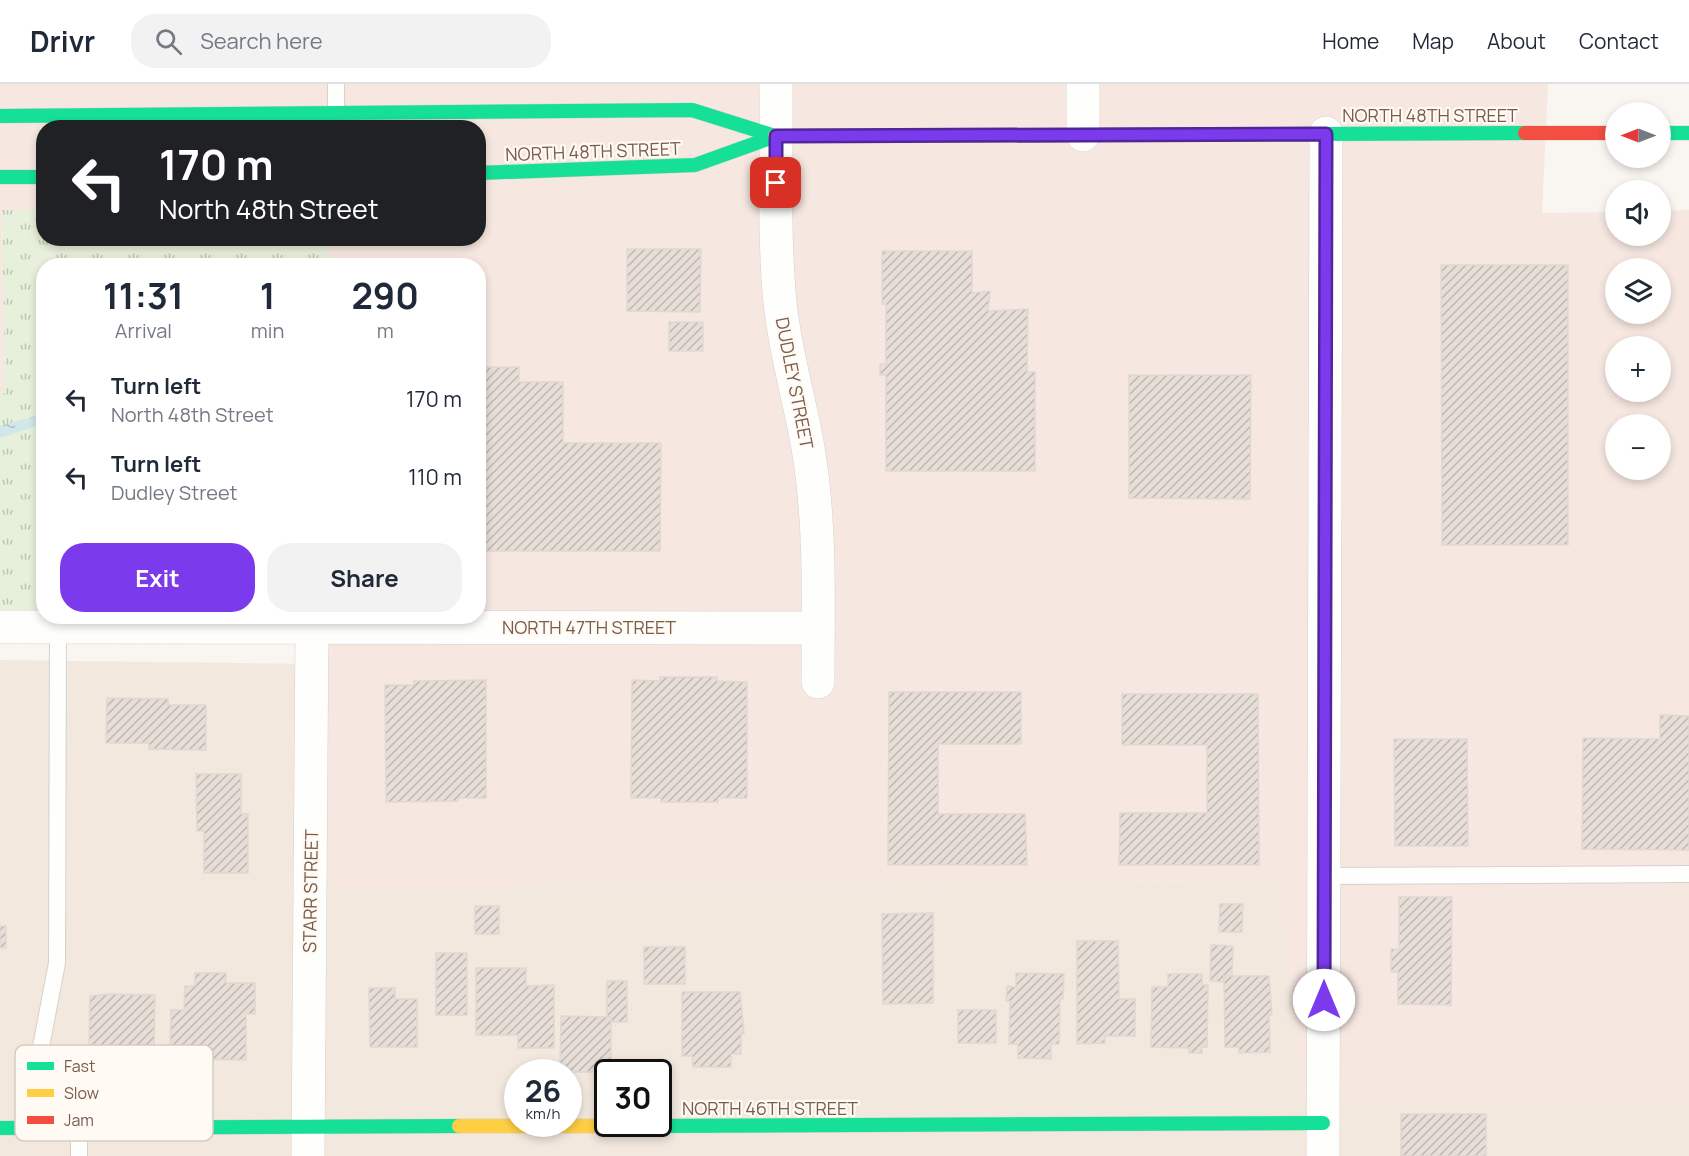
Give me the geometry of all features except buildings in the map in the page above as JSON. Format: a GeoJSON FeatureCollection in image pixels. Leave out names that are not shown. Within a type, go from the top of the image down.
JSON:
{"type":"FeatureCollection","features":[{"type":"Feature","properties":{"kind":"main road","name":"NORTH 48TH STREET"},"geometry":{"type":"LineString","coordinates":[[0,116],[336,115],[692,110],[776,136],[1605,133]]}},
{"type":"Feature","properties":{"kind":"main road"},"geometry":{"type":"LineString","coordinates":[[1671,133],[1689,133]]}},
{"type":"Feature","properties":{"kind":"main road","name":"NORTH 48TH STREET"},"geometry":{"type":"LineString","coordinates":[[486,173],[695,165],[776,136]]}},
{"type":"Feature","properties":{"kind":"main road"},"geometry":{"type":"LineString","coordinates":[[0,177],[36,177]]}},
{"type":"Feature","properties":{"kind":"main road","name":"NORTH 46TH STREET"},"geometry":{"type":"LineString","coordinates":[[213,1136],[308,1142],[1323,1123]]}},
{"type":"Feature","properties":{"kind":"street","name":"DUDLEY STREET"},"geometry":{"type":"LineString","coordinates":[[776,84],[776,224],[780,299],[783,326],[809,455],[817,525],[819,682]]}},
{"type":"Feature","properties":{"kind":"street"},"geometry":{"type":"LineString","coordinates":[[1083,84],[1083,135]]}},
{"type":"Feature","properties":{"kind":"street"},"geometry":{"type":"LineString","coordinates":[[1323,1156],[1326,134]]}},
{"type":"Feature","properties":{"kind":"street","name":"NORTH 47TH STREET"},"geometry":{"type":"LineString","coordinates":[[0,627],[819,628]]}},
{"type":"Feature","properties":{"kind":"street","name":"STARR STREET"},"geometry":{"type":"LineString","coordinates":[[308,1142],[312,627]]}},
{"type":"Feature","properties":{"kind":"lane"},"geometry":{"type":"LineString","coordinates":[[336,84],[336,115]]}},
{"type":"Feature","properties":{"kind":"lane"},"geometry":{"type":"LineString","coordinates":[[41,1045],[57,963],[58,627]]}},
{"type":"Feature","properties":{"kind":"lane"},"geometry":{"type":"LineString","coordinates":[[1324,876],[1689,874]]}},
{"type":"Feature","properties":{"kind":"shaded area"},"geometry":{"type":"Polygon","coordinates":[[[0,84],[1548,84],[1542,213],[1605,212],[1605,246],[1671,246],[1671,211],[1689,210],[1689,1102],[1300,1100],[1281,882],[332,887],[315,624],[486,624],[486,258],[327,258],[327,246],[486,246],[486,120],[36,120],[36,210],[2,211],[5,394],[0,394],[0,84]]]}},
{"type":"Feature","properties":{"kind":"shaded area"},"geometry":{"type":"Polygon","coordinates":[[[0,660],[316,664],[333,886],[1282,882],[1300,1100],[1689,1102],[1689,1156],[0,1156],[0,660]]]}},
{"type":"Feature","properties":{"kind":"green space"},"geometry":{"type":"Polygon","coordinates":[[[2,210],[36,210],[36,246],[327,246],[327,258],[36,258],[36,612],[0,613],[0,394],[5,393],[2,210]]]}},
{"type":"Feature","properties":{"kind":"water"},"geometry":{"type":"Polygon","coordinates":[[[36,416],[36,426],[0,438],[0,426],[36,416]]]}},
{"type":"Feature","properties":{"kind":"traffic: fast"},"geometry":{"type":"LineString","coordinates":[[0,116],[692,110],[775,136]]}},
{"type":"Feature","properties":{"kind":"traffic: fast"},"geometry":{"type":"LineString","coordinates":[[1099,135],[1525,133]]}},
{"type":"Feature","properties":{"kind":"traffic: fast"},"geometry":{"type":"LineString","coordinates":[[1671,133],[1689,133]]}},
{"type":"Feature","properties":{"kind":"traffic: fast"},"geometry":{"type":"LineString","coordinates":[[486,173],[695,165],[776,136]]}},
{"type":"Feature","properties":{"kind":"traffic: fast"},"geometry":{"type":"LineString","coordinates":[[0,177],[36,177]]}},
{"type":"Feature","properties":{"kind":"traffic: fast"},"geometry":{"type":"LineString","coordinates":[[672,1126],[1323,1123]]}},
{"type":"Feature","properties":{"kind":"traffic: fast"},"geometry":{"type":"LineString","coordinates":[[213,1127],[459,1126]]}},
{"type":"Feature","properties":{"kind":"traffic: fast"},"geometry":{"type":"LineString","coordinates":[[0,1128],[15,1128]]}},
{"type":"Feature","properties":{"kind":"traffic: slow"},"geometry":{"type":"LineString","coordinates":[[775,136],[1099,135]]}},
{"type":"Feature","properties":{"kind":"traffic: slow"},"geometry":{"type":"LineString","coordinates":[[459,1126],[594,1126]]}},
{"type":"Feature","properties":{"kind":"traffic: jam"},"geometry":{"type":"LineString","coordinates":[[1525,133],[1605,133]]}},
{"type":"Feature","properties":{"kind":"route"},"geometry":{"type":"LineString","coordinates":[[776,183],[776,136],[1326,134],[1324,1000]]}}]}
